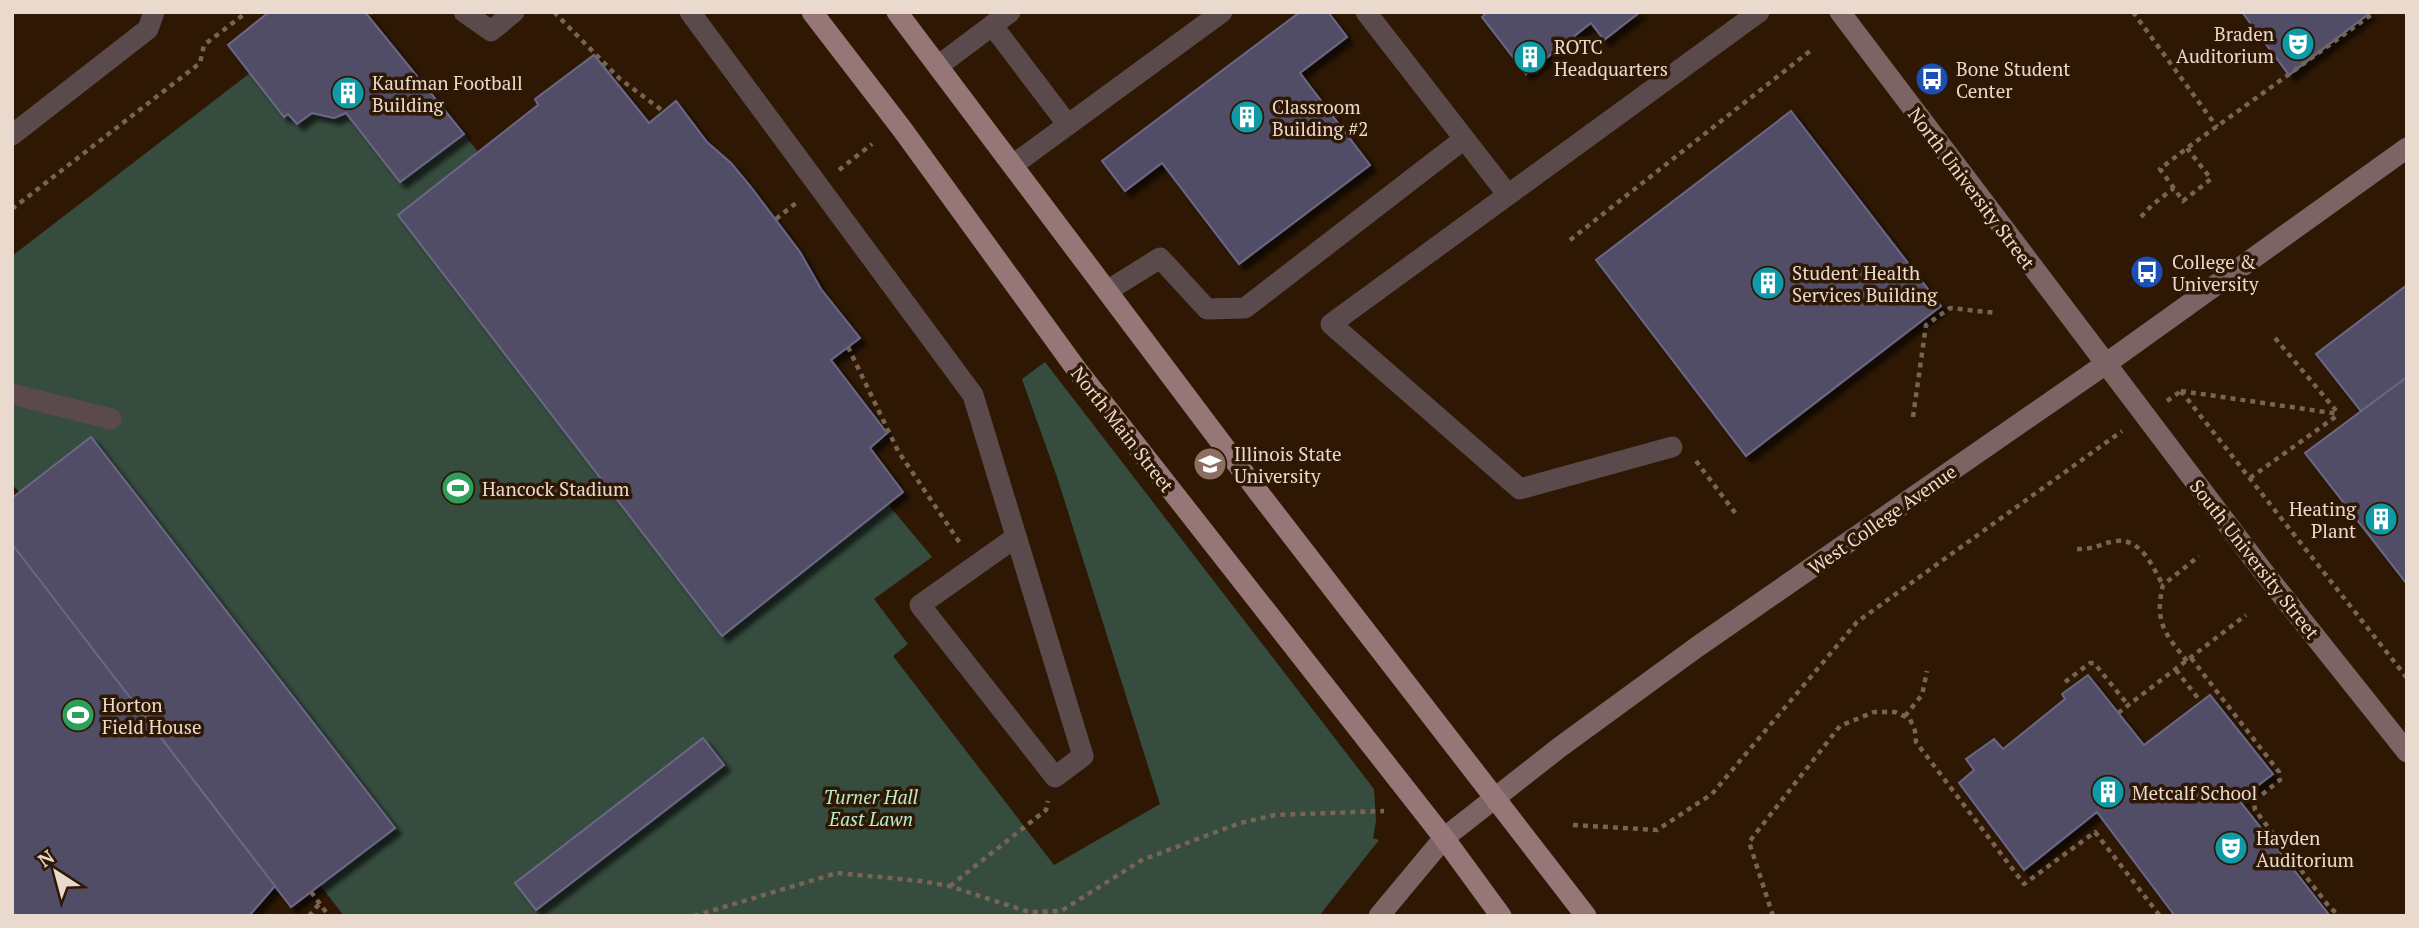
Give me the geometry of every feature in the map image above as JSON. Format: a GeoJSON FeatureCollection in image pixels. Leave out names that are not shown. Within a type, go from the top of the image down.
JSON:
{"type":"FeatureCollection","features":[{"type":"Feature","properties":{"kind":"main road","name":"North Main Street"},"geometry":{"type":"LineString","coordinates":[[812,12],[902,129],[1077,370],[1444,838],[1501,916]]}},
{"type":"Feature","properties":{"kind":"main road"},"geometry":{"type":"LineString","coordinates":[[897,12],[1259,493],[1586,916]]}},
{"type":"Feature","properties":{"kind":"main road","name":"North University Street"},"geometry":{"type":"LineString","coordinates":[[1840,12],[2106,363]]}},
{"type":"Feature","properties":{"kind":"main road","name":"West College Avenue"},"geometry":{"type":"LineString","coordinates":[[1379,916],[1444,838],[1496,797],[1697,647],[2106,363],[2407,148]]}},
{"type":"Feature","properties":{"kind":"main road","name":"South University Street"},"geometry":{"type":"LineString","coordinates":[[2106,363],[2262,570],[2407,752]]}},
{"type":"Feature","properties":{"kind":"lane"},"geometry":{"type":"LineString","coordinates":[[12,135],[148,29],[155,12]]}},
{"type":"Feature","properties":{"kind":"lane"},"geometry":{"type":"LineString","coordinates":[[464,12],[491,31],[514,12]]}},
{"type":"Feature","properties":{"kind":"lane"},"geometry":{"type":"LineString","coordinates":[[690,12],[973,395],[1083,756],[1055,776],[920,605],[1016,537]]}},
{"type":"Feature","properties":{"kind":"lane"},"geometry":{"type":"LineString","coordinates":[[938,66],[1010,12]]}},
{"type":"Feature","properties":{"kind":"lane"},"geometry":{"type":"LineString","coordinates":[[1013,165],[1222,12]]}},
{"type":"Feature","properties":{"kind":"lane"},"geometry":{"type":"LineString","coordinates":[[1366,12],[1508,195]]}},
{"type":"Feature","properties":{"kind":"lane"},"geometry":{"type":"LineString","coordinates":[[1672,447],[1520,489],[1331,324],[1759,12]]}},
{"type":"Feature","properties":{"kind":"lane"},"geometry":{"type":"LineString","coordinates":[[992,25],[1069,125]]}},
{"type":"Feature","properties":{"kind":"lane"},"geometry":{"type":"LineString","coordinates":[[1107,291],[1160,258],[1207,309],[1245,308],[1464,139]]}},
{"type":"Feature","properties":{"kind":"lane"},"geometry":{"type":"LineString","coordinates":[[12,394],[110,419]]}},
{"type":"Feature","properties":{"kind":"path"},"geometry":{"type":"LineString","coordinates":[[12,209],[200,63],[204,45],[247,12]]}},
{"type":"Feature","properties":{"kind":"path"},"geometry":{"type":"LineString","coordinates":[[554,12],[620,79],[663,111]]}},
{"type":"Feature","properties":{"kind":"path"},"geometry":{"type":"LineString","coordinates":[[2133,12],[2217,127]]}},
{"type":"Feature","properties":{"kind":"path"},"geometry":{"type":"LineString","coordinates":[[2187,148],[2211,180],[2183,201],[2160,169],[2187,148],[2375,12]]}},
{"type":"Feature","properties":{"kind":"path"},"geometry":{"type":"LineString","coordinates":[[1570,240],[1810,51]]}},
{"type":"Feature","properties":{"kind":"path"},"geometry":{"type":"LineString","coordinates":[[2141,217],[2174,188]]}},
{"type":"Feature","properties":{"kind":"path"},"geometry":{"type":"LineString","coordinates":[[1913,417],[1926,325],[1950,308],[1997,313]]}},
{"type":"Feature","properties":{"kind":"path"},"geometry":{"type":"LineString","coordinates":[[2275,338],[2339,414]]}},
{"type":"Feature","properties":{"kind":"path"},"geometry":{"type":"LineString","coordinates":[[848,347],[898,451],[946,525],[977,566]]}},
{"type":"Feature","properties":{"kind":"path"},"geometry":{"type":"LineString","coordinates":[[2339,414],[2181,391],[2407,678]]}},
{"type":"Feature","properties":{"kind":"path"},"geometry":{"type":"LineString","coordinates":[[2250,478],[2339,414]]}},
{"type":"Feature","properties":{"kind":"path"},"geometry":{"type":"LineString","coordinates":[[1573,825],[1657,830],[1712,794],[1857,622],[2108,441]]}},
{"type":"Feature","properties":{"kind":"path"},"geometry":{"type":"LineString","coordinates":[[1672,447],[1684,444],[1736,514]]}},
{"type":"Feature","properties":{"kind":"path"},"geometry":{"type":"LineString","coordinates":[[2077,549],[2096,548],[2117,541],[2129,543],[2154,565],[2163,585],[2158,610],[2164,632],[2279,772],[2280,780],[2255,801],[2255,810],[2330,908],[2341,916]]}},
{"type":"Feature","properties":{"kind":"path"},"geometry":{"type":"LineString","coordinates":[[2163,585],[2199,556]]}},
{"type":"Feature","properties":{"kind":"path"},"geometry":{"type":"LineString","coordinates":[[2118,713],[2246,615]]}},
{"type":"Feature","properties":{"kind":"path"},"geometry":{"type":"LineString","coordinates":[[2065,682],[2090,663],[2094,663],[2129,706]]}},
{"type":"Feature","properties":{"kind":"path"},"geometry":{"type":"LineString","coordinates":[[2176,670],[2201,702]]}},
{"type":"Feature","properties":{"kind":"path"},"geometry":{"type":"LineString","coordinates":[[1905,716],[1922,695],[1927,671]]}},
{"type":"Feature","properties":{"kind":"path"},"geometry":{"type":"LineString","coordinates":[[1773,916],[1749,842],[1840,726],[1874,712],[1895,712],[1910,719],[1916,742],[2024,884],[2095,832],[2160,916]]}},
{"type":"Feature","properties":{"kind":"path"},"geometry":{"type":"LineString","coordinates":[[949,886],[1046,810],[1055,776]]}},
{"type":"Feature","properties":{"kind":"path"},"geometry":{"type":"LineString","coordinates":[[694,916],[837,873],[949,886],[1029,912],[1061,911],[1142,860],[1240,823],[1275,815],[1384,811]]}},
{"type":"Feature","properties":{"kind":"path"},"geometry":{"type":"LineString","coordinates":[[311,892],[329,916]]}},
{"type":"Feature","properties":{"kind":"path"},"geometry":{"type":"LineString","coordinates":[[309,916],[320,903]]}},
{"type":"Feature","properties":{"kind":"green space","name":"Hancock Stadium"},"geometry":{"type":"Polygon","coordinates":[[[594,55],[649,123],[676,101],[707,142],[731,163],[768,208],[800,252],[821,289],[860,338],[832,360],[887,433],[870,448],[888,504],[932,557],[874,599],[908,644],[893,656],[1054,865],[1160,804],[1058,480],[1022,379],[1045,362],[1374,789],[1376,821],[1373,838],[1379,840],[1319,916],[344,916],[320,885],[291,907],[12,544],[12,498],[19,492],[12,484],[12,256],[250,73],[297,124],[312,113],[334,118],[346,113],[401,182],[464,134],[478,152],[538,105],[535,99],[594,55]]]}},
{"type":"Feature","properties":{"kind":"building","name":"Kaufman Football Building"},"geometry":{"type":"Polygon","coordinates":[[[269,12],[365,12],[464,134],[400,182],[346,113],[334,118],[312,113],[297,124],[288,114],[284,117],[228,45],[269,12]]]}},
{"type":"Feature","properties":{"kind":"building","name":"Classroom Building #2"},"geometry":{"type":"Polygon","coordinates":[[[1300,12],[1328,12],[1347,37],[1300,73],[1370,165],[1239,264],[1162,163],[1125,191],[1102,161],[1300,12]]]}},
{"type":"Feature","properties":{"kind":"building","name":"ROTC Headquarters"},"geometry":{"type":"Polygon","coordinates":[[[1487,12],[1640,12],[1604,40],[1591,23],[1526,74],[1482,17],[1487,12]]]}},
{"type":"Feature","properties":{"kind":"building","name":"Braden Auditorium"},"geometry":{"type":"Polygon","coordinates":[[[2242,12],[2371,12],[2289,75],[2242,12]]]}},
{"type":"Feature","properties":{"kind":"building"},"geometry":{"type":"Polygon","coordinates":[[[594,55],[649,123],[676,101],[707,142],[731,163],[751,187],[800,252],[821,289],[860,338],[831,360],[887,433],[870,448],[903,492],[722,636],[398,215],[538,105],[535,99],[594,55]]]}},
{"type":"Feature","properties":{"kind":"building","name":"Student Health Services Building"},"geometry":{"type":"Polygon","coordinates":[[[1791,111],[1941,306],[1746,456],[1596,260],[1791,111]]]}},
{"type":"Feature","properties":{"kind":"building"},"geometry":{"type":"Polygon","coordinates":[[[2407,285],[2407,377],[2361,411],[2316,354],[2407,285]]]}},
{"type":"Feature","properties":{"kind":"building","name":"Heating Plant"},"geometry":{"type":"Polygon","coordinates":[[[2407,377],[2407,584],[2305,453],[2407,377]]]}},
{"type":"Feature","properties":{"kind":"building"},"geometry":{"type":"Polygon","coordinates":[[[91,437],[395,828],[291,907],[12,544],[12,498],[91,437]]]}},
{"type":"Feature","properties":{"kind":"building","name":"Horton Field House"},"geometry":{"type":"Polygon","coordinates":[[[12,544],[275,886],[249,916],[12,916],[12,544]]]}},
{"type":"Feature","properties":{"kind":"building","name":"Metcalf School"},"geometry":{"type":"Polygon","coordinates":[[[2088,675],[2144,745],[2210,695],[2273,774],[2239,800],[2330,916],[2175,916],[2097,812],[2024,870],[1959,783],[1974,770],[1966,759],[1994,739],[2003,749],[2065,699],[2062,694],[2088,675]]]}},
{"type":"Feature","properties":{"kind":"building"},"geometry":{"type":"Polygon","coordinates":[[[703,738],[724,765],[536,910],[515,883],[703,738]]]}},
{"type":"Feature","properties":{"kind":"place","name":"Braden Auditorium"},"geometry":{"type":"Point","coordinates":[2298,44]}},
{"type":"Feature","properties":{"kind":"place","name":"ROTC Headquarters"},"geometry":{"type":"Point","coordinates":[1530,57]}},
{"type":"Feature","properties":{"kind":"place","name":"Bone Student Center"},"geometry":{"type":"Point","coordinates":[1932,79]}},
{"type":"Feature","properties":{"kind":"place","name":"Kaufman Football Building"},"geometry":{"type":"Point","coordinates":[348,93]}},
{"type":"Feature","properties":{"kind":"place","name":"Classroom Building #2"},"geometry":{"type":"Point","coordinates":[1247,117]}},
{"type":"Feature","properties":{"kind":"place","name":"College & University"},"geometry":{"type":"Point","coordinates":[2147,272]}},
{"type":"Feature","properties":{"kind":"place","name":"Student Health Services Building"},"geometry":{"type":"Point","coordinates":[1768,283]}},
{"type":"Feature","properties":{"kind":"place","name":"Illinois State University"},"geometry":{"type":"Point","coordinates":[1210,464]}},
{"type":"Feature","properties":{"kind":"place","name":"Hancock Stadium"},"geometry":{"type":"Point","coordinates":[458,488]}},
{"type":"Feature","properties":{"kind":"place","name":"Heating Plant"},"geometry":{"type":"Point","coordinates":[2381,519]}},
{"type":"Feature","properties":{"kind":"place","name":"Horton Field House"},"geometry":{"type":"Point","coordinates":[78,715]}},
{"type":"Feature","properties":{"kind":"place","name":"Metcalf School"},"geometry":{"type":"Point","coordinates":[2108,792]}},
{"type":"Feature","properties":{"kind":"place","name":"Hayden Auditorium"},"geometry":{"type":"Point","coordinates":[2231,848]}},
{"type":"Feature","properties":{"kind":"park label","name":"Turner Hall East Lawn"},"geometry":{"type":"Point","coordinates":[871,807]}}]}
